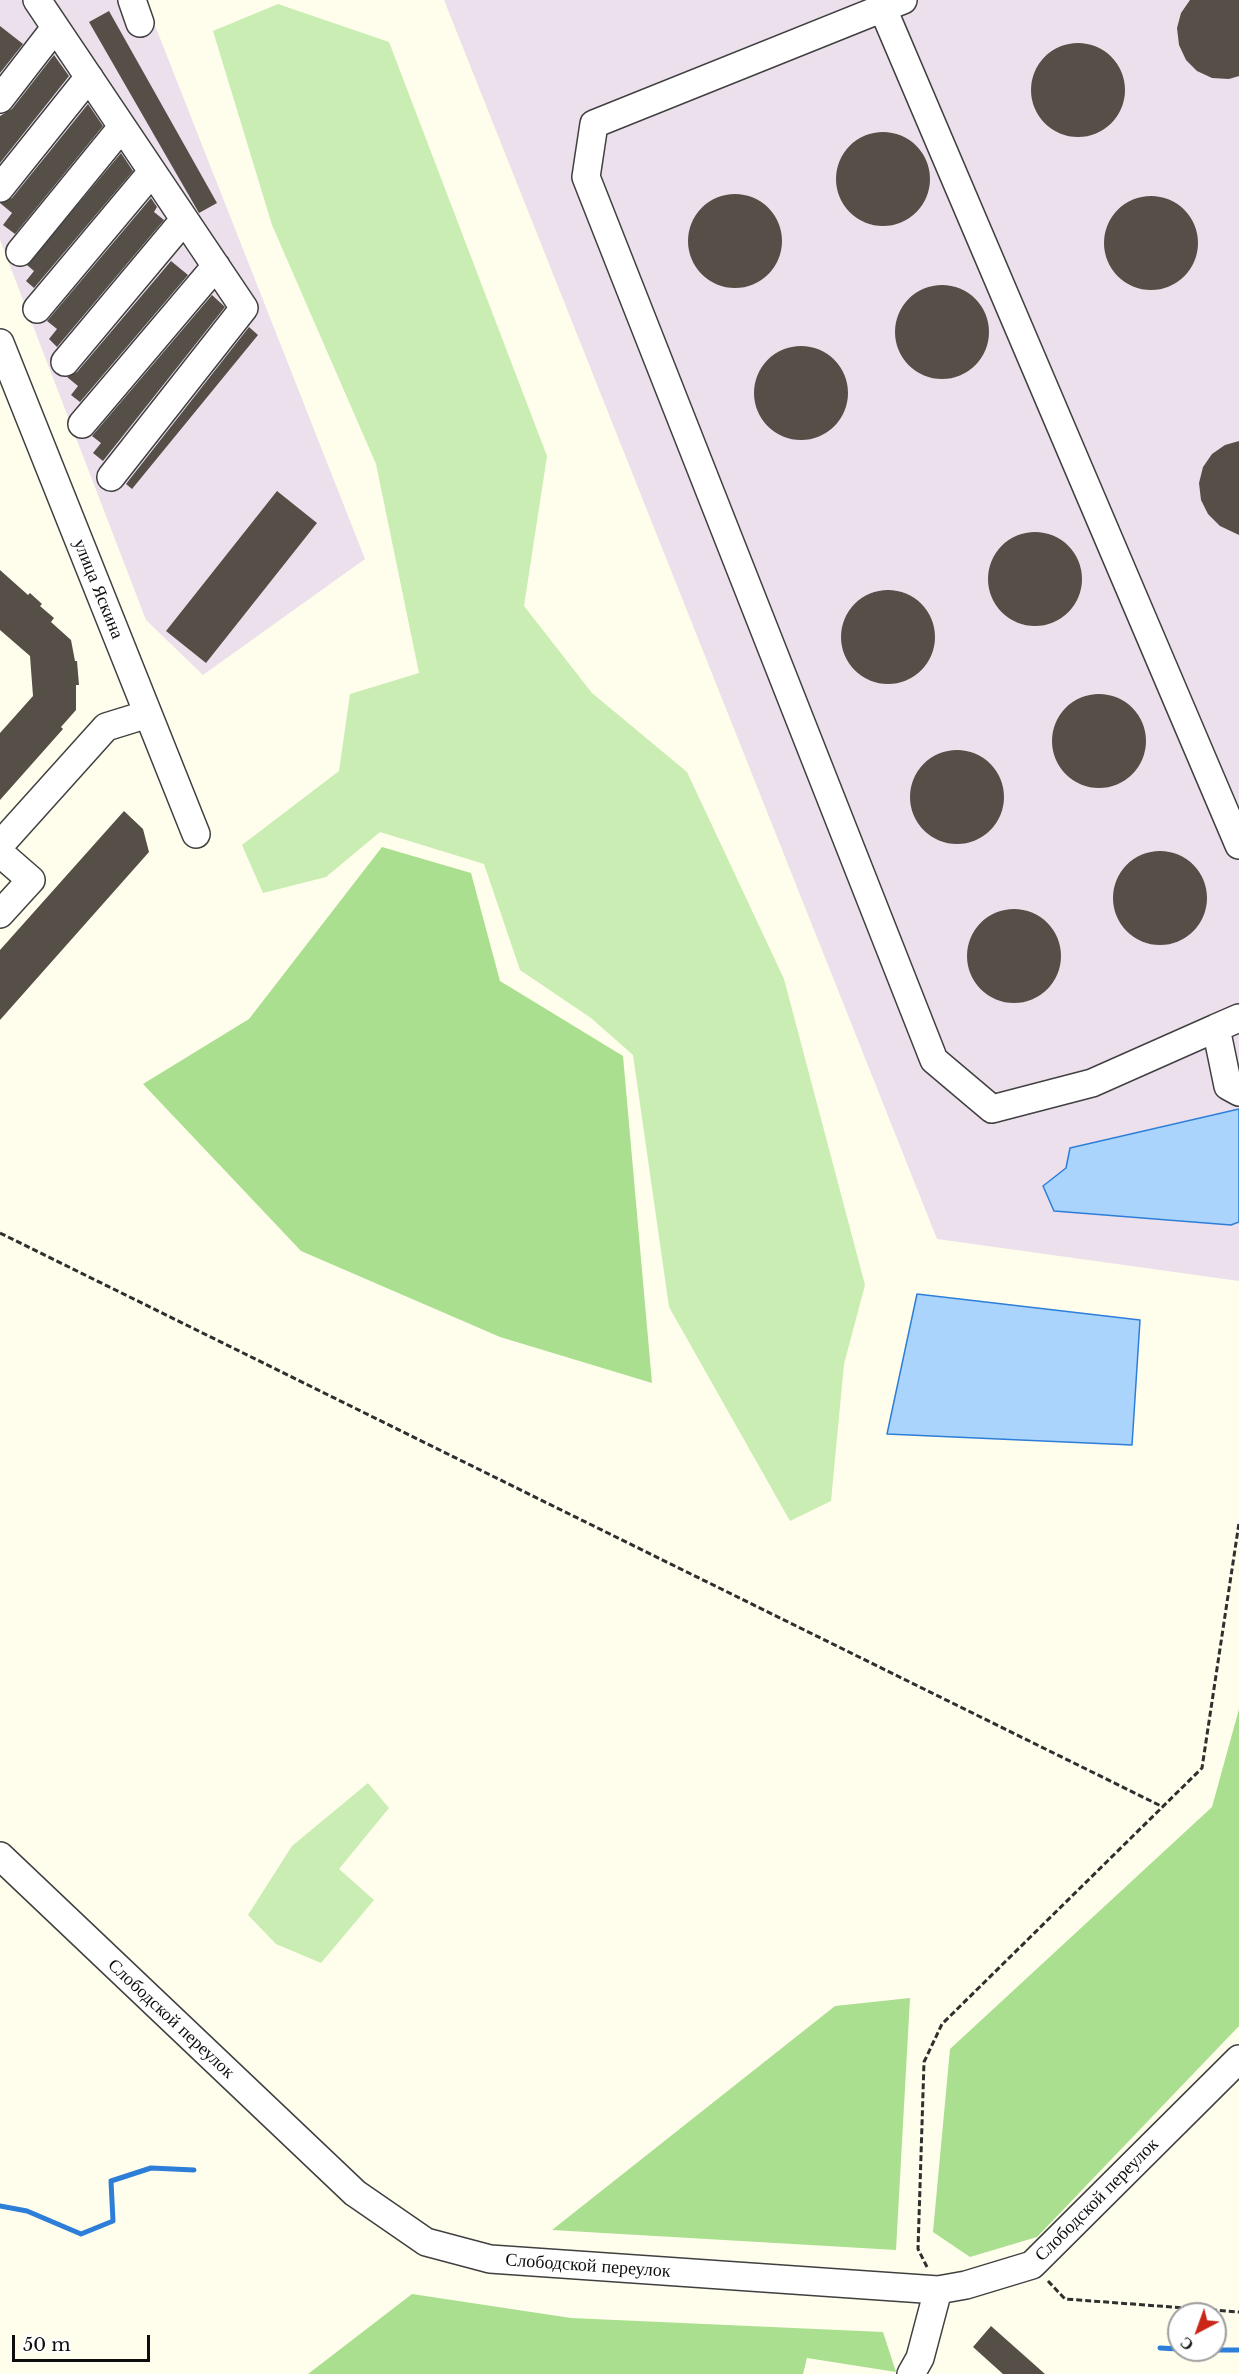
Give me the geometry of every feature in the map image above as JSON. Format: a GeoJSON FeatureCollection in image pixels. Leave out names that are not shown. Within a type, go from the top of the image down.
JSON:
{"type":"FeatureCollection","features":[{"type":"Feature","properties":{"kind":"street"},"geometry":{"type":"LineString","coordinates":[[37,0],[244,308],[111,477]]}},
{"type":"Feature","properties":{"kind":"street"},"geometry":{"type":"LineString","coordinates":[[1239,844],[893,4],[594,124],[586,177],[934,1060],[992,1109],[1092,1083],[1228,1023],[1228,1086],[1239,1092]]}},
{"type":"Feature","properties":{"kind":"street"},"geometry":{"type":"LineString","coordinates":[[3,90],[55,28]]}},
{"type":"Feature","properties":{"kind":"street"},"geometry":{"type":"LineString","coordinates":[[0,188],[89,77]]}},
{"type":"Feature","properties":{"kind":"street"},"geometry":{"type":"LineString","coordinates":[[20,252],[122,127]]}},
{"type":"Feature","properties":{"kind":"street"},"geometry":{"type":"LineString","coordinates":[[37,309],[152,172]]}},
{"type":"Feature","properties":{"kind":"street"},"geometry":{"type":"LineString","coordinates":[[65,362],[184,220]]}},
{"type":"Feature","properties":{"kind":"street"},"geometry":{"type":"LineString","coordinates":[[82,424],[216,266]]}},
{"type":"Feature","properties":{"kind":"street","name":"улица Яскина"},"geometry":{"type":"LineString","coordinates":[[0,343],[196,834]]}},
{"type":"Feature","properties":{"kind":"street"},"geometry":{"type":"LineString","coordinates":[[0,845],[106,727],[148,714]]}},
{"type":"Feature","properties":{"kind":"street"},"geometry":{"type":"LineString","coordinates":[[0,853],[31,880],[0,914]]}},
{"type":"Feature","properties":{"kind":"street","name":"Слободской переулок"},"geometry":{"type":"LineString","coordinates":[[0,1856],[356,2193],[426,2242],[490,2259],[938,2290],[966,2285],[1032,2265],[1239,2059]]}},
{"type":"Feature","properties":{"kind":"street"},"geometry":{"type":"LineString","coordinates":[[911,2374],[920,2358],[938,2290]]}},
{"type":"Feature","properties":{"kind":"path"},"geometry":{"type":"LineString","coordinates":[[0,1233],[1163,1807]]}},
{"type":"Feature","properties":{"kind":"path"},"geometry":{"type":"LineString","coordinates":[[938,2290],[918,2249],[924,2062],[942,2024],[1202,1768],[1239,1523]]}},
{"type":"Feature","properties":{"kind":"path"},"geometry":{"type":"LineString","coordinates":[[1032,2265],[1065,2299],[1239,2312]]}},
{"type":"Feature","properties":{"kind":"shaded area"},"geometry":{"type":"Polygon","coordinates":[[[0,0],[145,0],[365,559],[203,675],[146,620],[0,240],[0,0]]]}},
{"type":"Feature","properties":{"kind":"shaded area"},"geometry":{"type":"Polygon","coordinates":[[[444,0],[1239,0],[1239,1281],[937,1239],[444,0]]]}},
{"type":"Feature","properties":{"kind":"green space"},"geometry":{"type":"Polygon","coordinates":[[[278,4],[389,42],[547,456],[524,606],[592,693],[687,772],[784,979],[865,1285],[844,1364],[831,1501],[790,1521],[669,1307],[633,1055],[591,1018],[520,970],[484,864],[380,832],[326,877],[263,893],[242,845],[339,771],[350,694],[419,673],[376,464],[272,225],[213,31],[278,4]]]}},
{"type":"Feature","properties":{"kind":"green space"},"geometry":{"type":"Polygon","coordinates":[[[382,847],[471,873],[500,981],[623,1056],[652,1383],[500,1337],[301,1251],[143,1084],[249,1019],[382,847]]]}},
{"type":"Feature","properties":{"kind":"green space"},"geometry":{"type":"Polygon","coordinates":[[[1239,1709],[1239,2026],[1037,2237],[970,2257],[933,2232],[950,2049],[1212,1807],[1239,1709]]]}},
{"type":"Feature","properties":{"kind":"green space"},"geometry":{"type":"Polygon","coordinates":[[[368,1783],[389,1808],[339,1869],[374,1900],[321,1963],[276,1944],[248,1915],[292,1846],[368,1783]]]}},
{"type":"Feature","properties":{"kind":"green space"},"geometry":{"type":"Polygon","coordinates":[[[910,1998],[896,2250],[552,2230],[835,2006],[910,1998]]]}},
{"type":"Feature","properties":{"kind":"green space"},"geometry":{"type":"Polygon","coordinates":[[[412,2294],[571,2318],[883,2332],[896,2372],[807,2358],[803,2374],[308,2374],[412,2294]]]}},
{"type":"Feature","properties":{"kind":"water"},"geometry":{"type":"Polygon","coordinates":[[[1239,1109],[1239,1222],[1231,1225],[1054,1211],[1043,1186],[1066,1168],[1070,1148],[1239,1109]]]}},
{"type":"Feature","properties":{"kind":"water"},"geometry":{"type":"Polygon","coordinates":[[[917,1294],[1140,1320],[1132,1445],[887,1434],[917,1294]]]}},
{"type":"Feature","properties":{"kind":"building"},"geometry":{"type":"Polygon","coordinates":[[[1190,0],[1239,0],[1239,76],[1229,79],[1212,78],[1197,71],[1186,60],[1179,45],[1177,28],[1181,13],[1190,0]]]}},
{"type":"Feature","properties":{"kind":"building"},"geometry":{"type":"Polygon","coordinates":[[[109,11],[217,203],[199,213],[89,22],[109,11]]]}},
{"type":"Feature","properties":{"kind":"building"},"geometry":{"type":"Polygon","coordinates":[[[0,26],[23,44],[0,73],[0,26]]]}},
{"type":"Feature","properties":{"kind":"building"},"geometry":{"type":"Polygon","coordinates":[[[1078,43],[1096,47],[1111,57],[1121,72],[1125,90],[1121,108],[1111,123],[1096,133],[1078,137],[1060,133],[1045,123],[1035,108],[1031,90],[1035,72],[1045,57],[1060,47],[1078,43]]]}},
{"type":"Feature","properties":{"kind":"building"},"geometry":{"type":"Polygon","coordinates":[[[54,55],[69,76],[0,163],[0,116],[12,109],[54,55]]]}},
{"type":"Feature","properties":{"kind":"building"},"geometry":{"type":"Polygon","coordinates":[[[88,104],[103,126],[15,234],[3,225],[12,213],[0,203],[12,198],[88,104]]]}},
{"type":"Feature","properties":{"kind":"building"},"geometry":{"type":"Polygon","coordinates":[[[883,132],[901,136],[916,146],[926,161],[930,179],[926,197],[916,212],[901,222],[883,226],[865,222],[850,212],[840,197],[836,179],[840,161],[850,146],[865,136],[883,132]]]}},
{"type":"Feature","properties":{"kind":"building"},"geometry":{"type":"Polygon","coordinates":[[[121,153],[133,171],[34,288],[26,281],[34,271],[27,265],[121,153]]]}},
{"type":"Feature","properties":{"kind":"building"},"geometry":{"type":"Polygon","coordinates":[[[735,194],[753,198],[768,208],[778,223],[782,241],[778,259],[768,274],[753,284],[735,288],[717,284],[702,274],[692,259],[688,241],[692,223],[702,208],[717,198],[735,194]]]}},
{"type":"Feature","properties":{"kind":"building"},"geometry":{"type":"Polygon","coordinates":[[[1151,196],[1169,200],[1184,210],[1194,225],[1198,243],[1194,261],[1184,276],[1169,286],[1151,290],[1133,286],[1118,276],[1108,261],[1104,243],[1108,225],[1118,210],[1133,200],[1151,196]]]}},
{"type":"Feature","properties":{"kind":"building"},"geometry":{"type":"Polygon","coordinates":[[[151,198],[157,207],[154,212],[164,220],[57,347],[49,339],[57,329],[47,321],[151,198]]]}},
{"type":"Feature","properties":{"kind":"building"},"geometry":{"type":"Polygon","coordinates":[[[171,261],[188,275],[80,402],[71,395],[78,386],[67,377],[77,372],[171,261]]]}},
{"type":"Feature","properties":{"kind":"building"},"geometry":{"type":"Polygon","coordinates":[[[942,285],[960,289],[975,299],[985,314],[989,332],[985,350],[975,365],[960,375],[942,379],[924,375],[909,365],[899,350],[895,332],[899,314],[909,299],[924,289],[942,285]]]}},
{"type":"Feature","properties":{"kind":"building"},"geometry":{"type":"Polygon","coordinates":[[[212,295],[225,307],[103,461],[93,453],[101,443],[92,436],[212,295]]]}},
{"type":"Feature","properties":{"kind":"building"},"geometry":{"type":"Polygon","coordinates":[[[249,327],[258,335],[132,489],[126,484],[249,327]]]}},
{"type":"Feature","properties":{"kind":"building"},"geometry":{"type":"Polygon","coordinates":[[[801,346],[819,350],[834,360],[844,375],[848,393],[844,411],[834,426],[819,436],[801,440],[783,436],[768,426],[758,411],[754,393],[758,375],[768,360],[783,350],[801,346]]]}},
{"type":"Feature","properties":{"kind":"building"},"geometry":{"type":"Polygon","coordinates":[[[1239,441],[1239,535],[1220,526],[1208,514],[1201,500],[1199,483],[1203,467],[1212,454],[1225,445],[1239,441]]]}},
{"type":"Feature","properties":{"kind":"building"},"geometry":{"type":"Polygon","coordinates":[[[277,491],[317,523],[206,663],[166,631],[277,491]]]}},
{"type":"Feature","properties":{"kind":"building"},"geometry":{"type":"Polygon","coordinates":[[[1035,532],[1053,536],[1068,546],[1078,561],[1082,579],[1078,597],[1068,612],[1053,622],[1035,626],[1017,622],[1002,612],[992,597],[988,579],[992,561],[1002,546],[1017,536],[1035,532]]]}},
{"type":"Feature","properties":{"kind":"building"},"geometry":{"type":"Polygon","coordinates":[[[0,570],[28,595],[30,593],[42,604],[40,606],[54,618],[51,622],[71,640],[75,661],[77,661],[79,685],[76,685],[76,710],[61,727],[63,729],[0,800],[0,733],[33,696],[30,656],[0,630],[0,570]]]}},
{"type":"Feature","properties":{"kind":"building"},"geometry":{"type":"Polygon","coordinates":[[[888,590],[906,594],[921,604],[931,619],[935,637],[931,655],[921,670],[906,680],[888,684],[870,680],[855,670],[845,655],[841,637],[845,619],[855,604],[870,594],[888,590]]]}},
{"type":"Feature","properties":{"kind":"building"},"geometry":{"type":"Polygon","coordinates":[[[1099,694],[1117,698],[1132,708],[1142,723],[1146,741],[1142,759],[1132,774],[1117,784],[1099,788],[1081,784],[1066,774],[1056,759],[1052,741],[1056,723],[1066,708],[1081,698],[1099,694]]]}},
{"type":"Feature","properties":{"kind":"building"},"geometry":{"type":"Polygon","coordinates":[[[957,750],[975,754],[990,764],[1000,779],[1004,797],[1000,815],[990,830],[975,840],[957,844],[939,840],[924,830],[914,815],[910,797],[914,779],[924,764],[939,754],[957,750]]]}},
{"type":"Feature","properties":{"kind":"building"},"geometry":{"type":"Polygon","coordinates":[[[124,811],[143,829],[149,852],[0,1020],[0,950],[124,811]]]}},
{"type":"Feature","properties":{"kind":"building"},"geometry":{"type":"Polygon","coordinates":[[[1160,851],[1178,855],[1193,865],[1203,880],[1207,898],[1203,916],[1193,931],[1178,941],[1160,945],[1142,941],[1127,931],[1117,916],[1113,898],[1117,880],[1127,865],[1142,855],[1160,851]]]}},
{"type":"Feature","properties":{"kind":"building"},"geometry":{"type":"Polygon","coordinates":[[[1014,909],[1032,913],[1047,923],[1057,938],[1061,956],[1057,974],[1047,989],[1032,999],[1014,1003],[996,999],[981,989],[971,974],[967,956],[971,938],[981,923],[996,913],[1014,909]]]}},
{"type":"Feature","properties":{"kind":"building"},"geometry":{"type":"Polygon","coordinates":[[[991,2326],[1045,2374],[1003,2374],[973,2347],[991,2326]]]}},
{"type":"Feature","properties":{"kind":"waterway"},"geometry":{"type":"LineString","coordinates":[[0,2206],[27,2211],[81,2234],[113,2221],[111,2181],[151,2168],[194,2170]]}},
{"type":"Feature","properties":{"kind":"waterway"},"geometry":{"type":"LineString","coordinates":[[1160,2348],[1167,2348]]}},
{"type":"Feature","properties":{"kind":"waterway"},"geometry":{"type":"LineString","coordinates":[[1227,2350],[1239,2350]]}}]}
